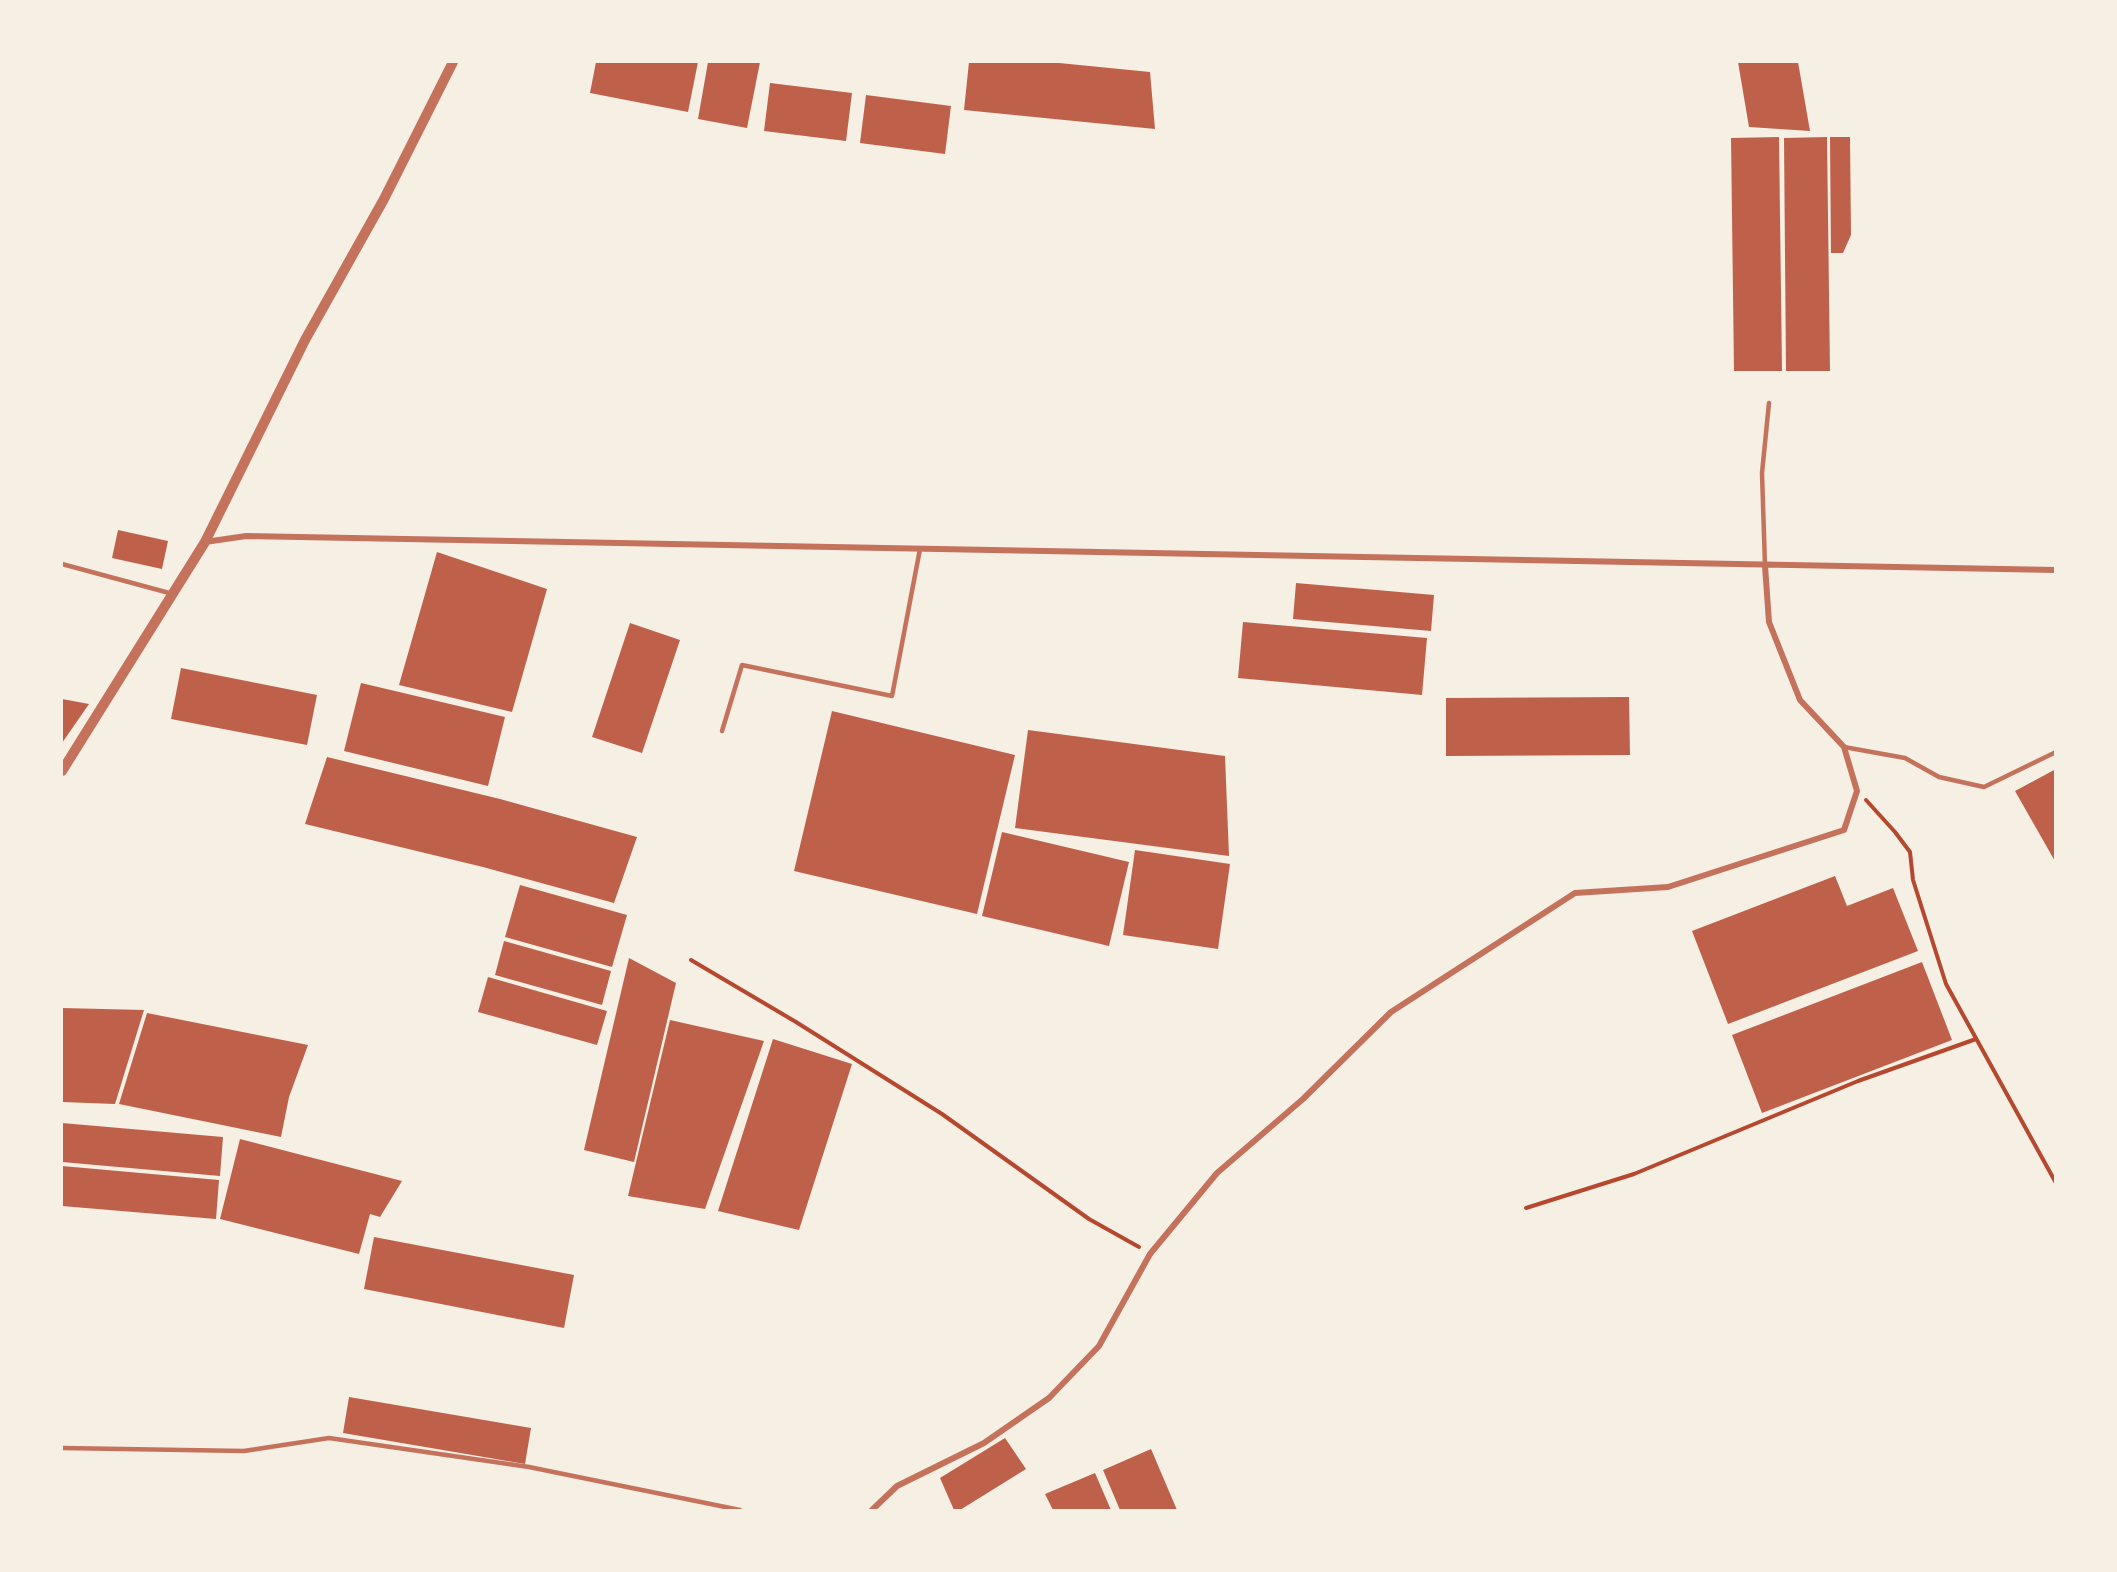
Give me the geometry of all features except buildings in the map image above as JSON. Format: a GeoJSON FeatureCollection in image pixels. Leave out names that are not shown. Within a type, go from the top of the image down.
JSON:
{"type":"FeatureCollection","features":[{"type":"Feature","properties":{"kind":"street"},"geometry":{"type":"LineString","coordinates":[[62,771],[205,542],[305,340],[384,199],[453,62]]}},
{"type":"Feature","properties":{"kind":"street"},"geometry":{"type":"LineString","coordinates":[[205,542],[246,536],[2055,570]]}},
{"type":"Feature","properties":{"kind":"street"},"geometry":{"type":"LineString","coordinates":[[872,1510],[897,1486],[984,1443],[1049,1398],[1099,1346],[1150,1254],[1216,1173],[1302,1099],[1391,1012],[1575,893],[1668,888],[1844,830],[1857,791],[1844,747],[1800,700],[1769,622],[1765,566]]}},
{"type":"Feature","properties":{"kind":"lane"},"geometry":{"type":"LineString","coordinates":[[1765,566],[1762,473],[1769,403]]}},
{"type":"Feature","properties":{"kind":"lane"},"geometry":{"type":"LineString","coordinates":[[722,731],[742,665],[892,696],[920,549]]}},
{"type":"Feature","properties":{"kind":"lane"},"geometry":{"type":"LineString","coordinates":[[62,564],[173,594]]}},
{"type":"Feature","properties":{"kind":"lane"},"geometry":{"type":"LineString","coordinates":[[1844,747],[1905,758],[1939,777],[1984,787],[2055,752]]}},
{"type":"Feature","properties":{"kind":"lane"},"geometry":{"type":"LineString","coordinates":[[62,1448],[244,1451],[329,1438],[529,1467],[740,1510]]}},
{"type":"Feature","properties":{"kind":"path"},"geometry":{"type":"LineString","coordinates":[[1857,791],[1910,852],[1913,880],[1946,984],[2055,1183]]}},
{"type":"Feature","properties":{"kind":"path"},"geometry":{"type":"LineString","coordinates":[[691,960],[796,1022],[942,1114],[1089,1219],[1150,1254]]}},
{"type":"Feature","properties":{"kind":"path"},"geometry":{"type":"LineString","coordinates":[[1526,1208],[1634,1174],[1858,1081],[1976,1040]]}}]}
